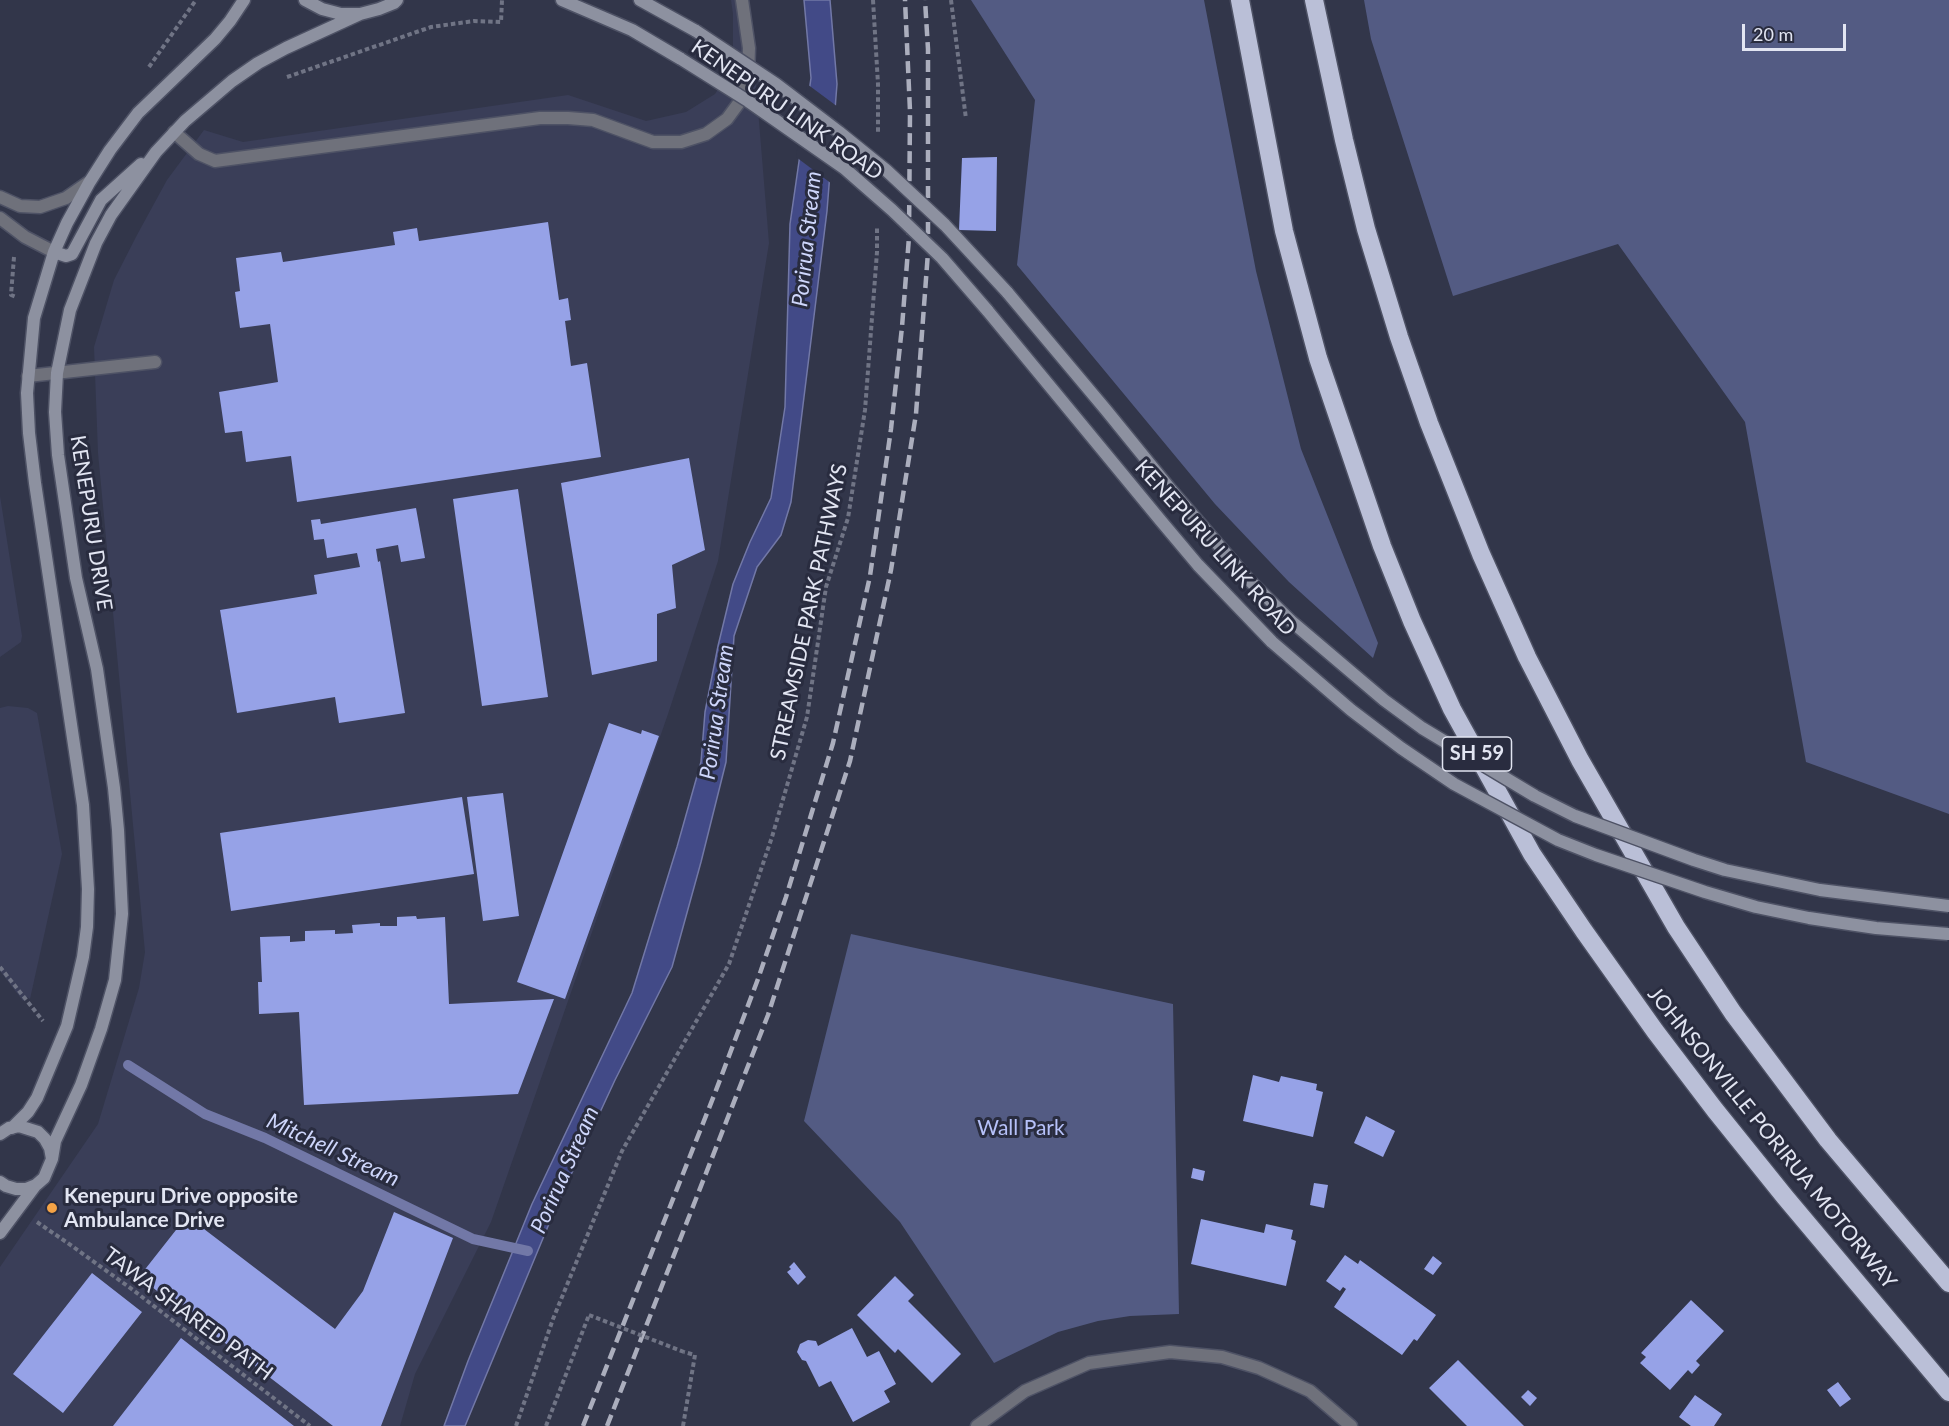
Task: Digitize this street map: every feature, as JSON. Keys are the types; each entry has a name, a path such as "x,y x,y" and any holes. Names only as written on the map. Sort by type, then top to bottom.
{"highway":[{"name":"JOHNSONVILLE PORIRUA MOTORWAY","path":"1240,0 1284,231 1318,358 1382,546 1412,621 1452,709 1532,854 1654,1031 1785,1197 1949,1392"},
{"name":"JOHNSONVILLE PORIRUA MOTORWAY","path":"1314,0 1366,229 1399,338 1429,423 1481,554 1527,657 1580,760 1676,927 1733,1012 1828,1140 1949,1283"}],"main road":[{"path":"12,1128 28,1112 37,1098 67,1026 83,957 87,927 88,889 83,805 29,433 28,376 34,318 54,252 67,223 123,131 138,113 215,39 244,0"},
{"path":"305,0 322,9 341,14 360,14"},
{"path":"396,2 409,0"},
{"name":"KENEPURU LINK ROAD","path":"562,0 632,30 748,101 844,168 892,210 942,258 1198,565 1272,642 1351,710 1445,778 1558,840 1756,907 1876,928 1948,934"},
{"name":"KENEPURU LINK ROAD","path":"640,0 696,31 776,84 886,170 945,225 1007,292 1247,578 1291,621 1384,700 1422,728 1535,796 1575,816 1694,860 1725,870 1820,890 1949,906"},
{"name":"KENEPURU DRIVE","path":"0,1233 36,1185 44,1178 56,1141 81,1085 115,980 122,914 114,788 97,669 74,570 58,455 57,373 70,310 96,243 116,207 156,152 212,96 258,63 286,48 360,14 396,2"},
{"path":"54,252 66,256 72,254 101,200 156,152"},
{"path":"0,1134 19,1126 38,1132 50,1148 52,1159"},
{"path":"0,1182 16,1189 26,1189 36,1185"}],"street":[{"path":"174,132 199,154 215,161 540,118 593,120 653,142 681,142 706,134 727,119 741,100 748,76 749,48 742,0"},
{"path":"0,197 20,206 40,207 75,194 90,182"},
{"path":"0,218 25,237 54,252"},
{"path":"28,376 155,362"},
{"path":"977,1426 1025,1391 1089,1363 1170,1352 1222,1357 1259,1368 1310,1391 1351,1426"}],"path":[{"path":"280,81 306,69 431,27 464,22 501,22 502,0"},
{"path":"873,0 878,84 878,144"},
{"path":"951,0 966,119"},
{"name":"STREAMSIDE PARK PATHWAYS","path":"516,1426 553,1319 622,1151 729,964 772,837 807,717 826,587 848,518 865,410 877,228"},
{"path":"10,251 15,259 11,295 19,297"},
{"path":"0,967 44,1022 45,1030"},
{"name":"TAWA SHARED PATH","path":"17,1209 81,1252 310,1426"},
{"path":"546,1426 589,1315 695,1355 683,1426"}],"shaded area":[{"path":"731,0 749,0 769,243 718,561 668,714 491,1222 415,1374 400,1426 0,1426 0,1267 98,1124 139,988 145,952 98,453 94,347 114,280 137,235 167,180 204,130 243,142 568,95 646,121 686,112 715,94 733,66"},
{"path":"0,496 22,636 21,642 0,657"},
{"path":"8,706 28,708 37,713 62,854 30,999 27,997 23,1001 0,971 0,708"}],"green space":[{"path":"971,0 1204,0 1256,271 1301,449 1378,643 1373,658 1289,582 1215,504 1017,265 1035,100"},
{"path":"1364,0 1949,0 1949,814 1806,762 1745,422 1618,244 1453,296 1371,39"},
{"name":"Wall Park","path":"851,934 1173,1004 1179,1314 1130,1316 1098,1321 1058,1332 994,1363 900,1222 804,1121"}],"water":[{"name":"Porirua Stream","path":"804,0 830,0 837,84 827,211 791,502 781,535 757,567 734,636 726,762 701,862 672,967 615,1080 556,1207 465,1426 444,1426 532,1204 632,993 701,762 705,712 733,584 771,498 785,407 790,224 811,78"}],"pier":[{"path":"807,84 838,107 832,184 796,157"}],"building":[{"path":"997,157 996,231 959,230 962,158"},
{"path":"548,222 559,300 568,298 571,320 565,321 571,366 587,363 601,457 297,502 291,456 246,462 242,431 225,433 219,392 278,382 270,324 240,328 235,292 240,291 236,258 281,252 283,262 395,245 393,232 417,228 419,241"},
{"path":"689,458 705,550 672,565 676,608 657,614 657,661 592,675 561,483"},
{"path":"518,489 548,697 482,706 453,499"},
{"path":"416,508 425,558 401,562 398,545 376,549 378,562 380,561 405,713 339,723 335,697 237,713 220,610 317,594 314,575 360,567 357,553 327,558 324,539 314,540 311,520 320,519 321,524"},
{"path":"609,723 641,734 642,730 659,736 565,999 517,982"},
{"path":"503,793 519,916 483,921 467,797"},
{"path":"462,797 474,874 231,911 220,833"},
{"path":"416,916 417,919 445,917 449,1004 554,999 518,1094 304,1105 299,1012 259,1014 258,982 262,982 260,937 290,936 290,942 305,941 305,931 335,930 335,934 353,933 352,925 380,923 380,926 397,926 397,917"},
{"path":"1253,1075 1279,1082 1281,1076 1317,1084 1316,1090 1323,1092 1313,1137 1243,1121"},
{"path":"1366,1116 1395,1131 1383,1157 1354,1143"},
{"path":"1193,1168 1205,1171 1203,1181 1191,1178"},
{"path":"1314,1183 1328,1185 1324,1208 1310,1205"},
{"path":"394,1212 453,1238 381,1426 333,1426 139,1277 187,1216 335,1329 363,1291"},
{"path":"1201,1219 1264,1233 1266,1224 1293,1230 1291,1239 1296,1241 1286,1286 1191,1264"},
{"path":"1345,1255 1358,1264 1360,1260 1436,1315 1417,1341 1414,1339 1402,1355 1334,1307 1346,1289 1343,1287 1340,1291 1326,1281"},
{"path":"1433,1256 1442,1263 1433,1275 1424,1269"},
{"path":"794,1262 806,1277 798,1285 787,1272"},
{"path":"92,1273 142,1312 63,1413 13,1374"},
{"path":"895,1276 914,1295 908,1301 961,1354 932,1383 898,1349 895,1353 857,1315"},
{"path":"1691,1300 1724,1331 1696,1361 1700,1365 1692,1374 1688,1370 1670,1390 1640,1363 1646,1357 1641,1353"},
{"path":"852,1328 867,1357 879,1351 896,1384 884,1391 890,1402 853,1422 831,1381 819,1387 806,1361 802,1360 797,1352 800,1344 808,1340 816,1341 818,1346"},
{"path":"181,1338 294,1426 113,1426"},
{"path":"1458,1360 1524,1426 1467,1426 1429,1388"},
{"path":"1838,1382 1851,1399 1840,1407 1827,1390"},
{"path":"1528,1390 1537,1398 1530,1406 1521,1397"},
{"path":"1695,1395 1722,1414 1714,1426 1691,1426 1679,1417"}],"waterway":[{"name":"Mitchell Stream","path":"128,1065 205,1114 265,1138 473,1239 528,1251"}],"railway":[{"path":"583,1426 758,979 786,897 833,743 870,576 891,429 902,327 909,237 910,111 905,0"},
{"path":"607,1426 768,1015 850,761 891,570 916,414 928,252 928,49 925,0"}],"place":[{"name":"Kenepuru Drive opposite Ambulance Drive","path":"52,1208"}]}
